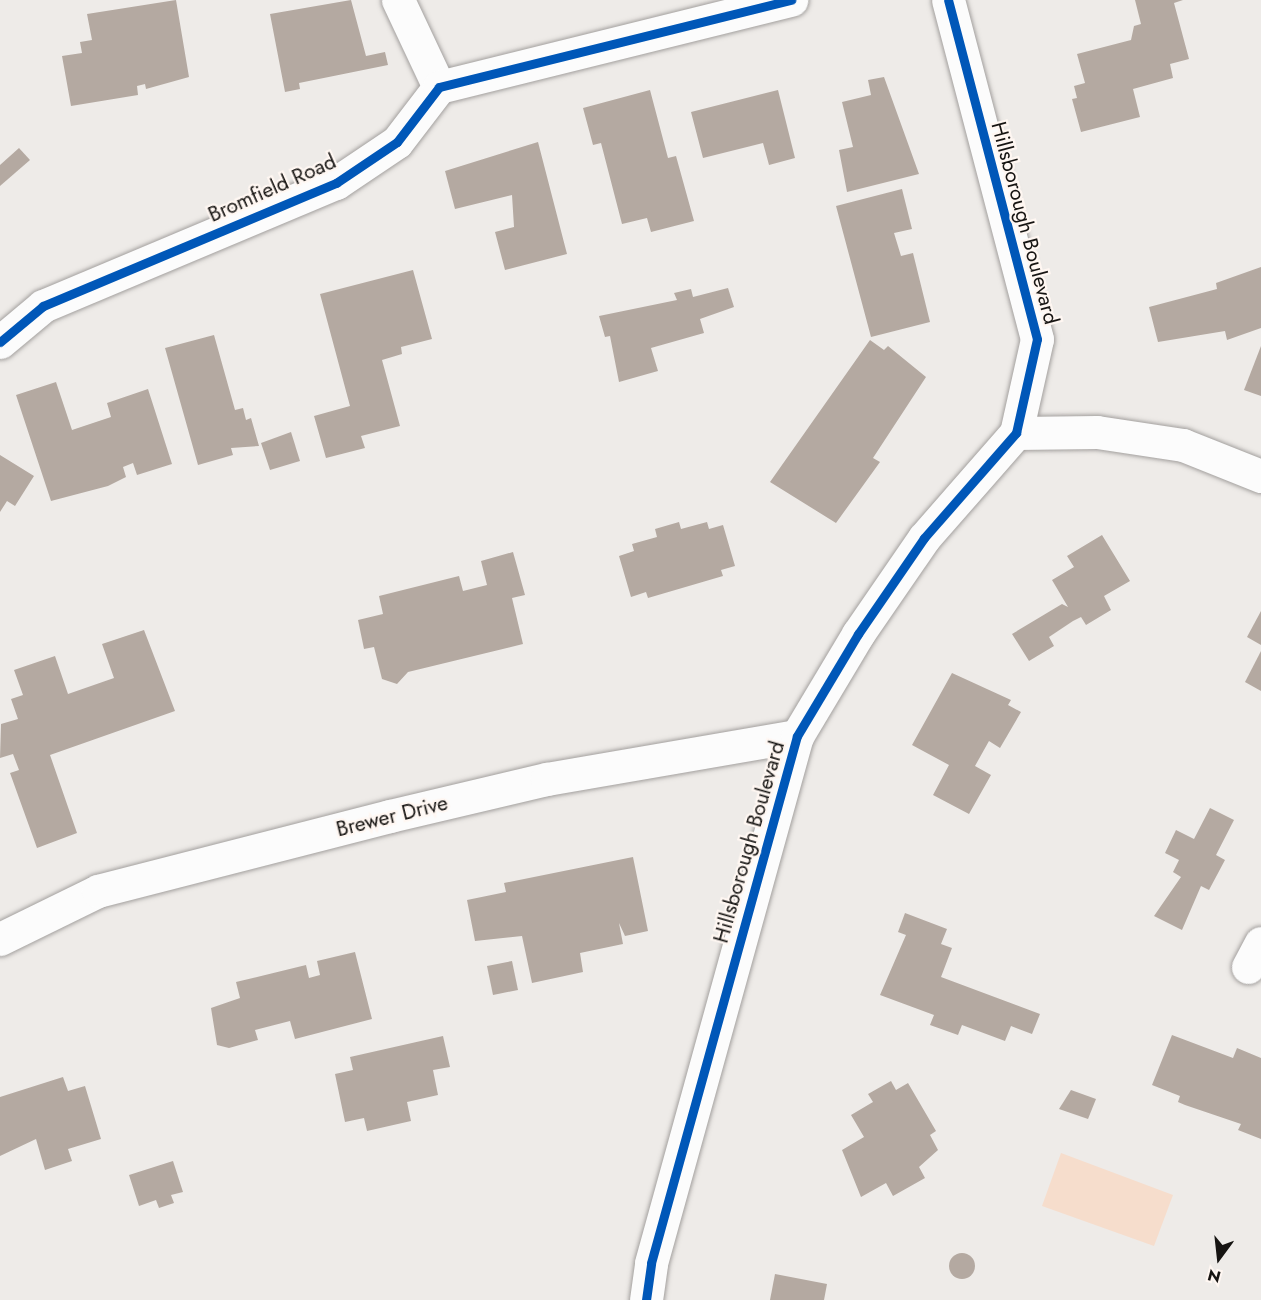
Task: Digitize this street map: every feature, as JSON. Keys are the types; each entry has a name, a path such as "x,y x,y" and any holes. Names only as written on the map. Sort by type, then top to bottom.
{"street":[{"path":"398,0 439,87 791,0"},
{"name":"Hillsborough Boulevard","path":"646,1300 651,1263 797,736 858,634 924,538 1016,433 1036,339 948,0"},
{"name":"Bromfield Road","path":"0,342 43,306 336,183 397,142 439,87"},
{"path":"1016,433 1097,432 1183,445 1261,476"},
{"name":"Brewer Drive","path":"0,939 98,891 379,819 548,778 797,736"}],"shaded area":[{"path":"1061,1153 1173,1195 1154,1246 1042,1206"}],"building":[{"path":"176,0 189,77 146,89 145,84 137,86 138,95 71,106 62,56 82,53 80,42 92,40 87,14"},
{"path":"351,0 366,56 385,52 388,65 299,83 300,89 285,92 270,14"},
{"path":"1135,0 1183,0 1174,3 1189,59 1170,64 1173,78 1133,89 1140,117 1081,132 1072,99 1077,98 1074,86 1085,83 1077,54 1131,40 1134,26 1141,24"},
{"path":"884,77 919,174 847,192 839,150 853,147 842,102 871,95 868,80"},
{"path":"650,90 668,158 676,156 694,221 651,232 647,218 622,224 601,143 593,145 583,108"},
{"path":"778,90 795,158 769,165 763,143 703,158 691,112"},
{"path":"538,142 567,254 505,270 495,232 514,227 512,195 455,209 445,171"},
{"path":"19,148 30,160 0,186 0,165"},
{"path":"902,189 912,229 894,233 901,256 913,253 930,322 871,337 836,206"},
{"path":"1261,267 1261,328 1227,340 1225,331 1158,342 1149,307 1217,289 1216,283"},
{"path":"413,270 432,339 401,347 402,354 382,360 400,426 361,436 365,448 326,458 314,416 350,406 320,294"},
{"path":"728,288 734,307 700,319 704,333 651,348 658,371 619,382 610,336 605,337 599,316 677,300 674,293 691,289 693,297"},
{"path":"214,335 235,410 243,408 246,420 251,418 259,446 231,448 233,455 198,465 165,348"},
{"path":"870,340 884,350 888,346 926,377 873,458 880,462 836,523 770,482"},
{"path":"1261,346 1261,396 1244,390"},
{"path":"56,382 72,430 111,417 107,403 148,389 172,464 137,475 133,463 123,467 126,477 108,486 51,501 16,395"},
{"path":"291,432 300,461 270,470 261,443"},
{"path":"0,455 34,476 15,506 7,501 0,512"},
{"path":"679,522 681,529 707,522 709,529 723,525 735,566 721,570 723,576 648,598 646,592 631,597 619,556 634,551 632,544 657,537 655,529"},
{"path":"1102,535 1130,581 1104,596 1111,610 1086,625 1081,617 1073,621 1049,637 1054,646 1029,661 1012,634 1062,604 1068,607 1052,580 1074,567 1067,556"},
{"path":"513,552 525,595 512,598 523,644 408,672 397,684 382,679 374,647 364,649 358,620 383,614 379,596 459,576 463,591 487,585 481,561"},
{"path":"1261,611 1261,645 1247,637"},
{"path":"144,630 175,711 50,755 77,833 37,848 10,773 19,770 13,754 0,758 1,724 18,719 11,699 23,695 14,670 55,656 68,694 114,678 102,644"},
{"path":"1261,651 1261,691 1245,682"},
{"path":"952,673 1011,700 1008,705 1021,712 1000,748 989,741 975,766 991,775 969,814 933,795 949,765 912,745"},
{"path":"1210,808 1234,820 1216,855 1225,860 1209,890 1201,886 1182,930 1154,916 1181,877 1173,872 1179,860 1165,853 1176,830 1194,839"},
{"path":"633,857 648,931 625,936 619,923 623,944 580,953 583,972 532,983 522,936 475,941 467,900 506,892 504,883"},
{"path":"905,913 947,929 941,944 952,948 941,977 1040,1014 1032,1034 1011,1026 1005,1041 962,1025 958,1035 930,1025 934,1015 880,995 906,935 898,932"},
{"path":"355,952 372,1019 295,1039 290,1021 255,1030 258,1040 229,1048 217,1045 211,1008 240,998 236,982 306,965 309,978 320,975 317,961"},
{"path":"512,961 518,990 493,995 487,966"},
{"path":"1172,1035 1233,1058 1237,1048 1261,1058 1261,1139 1238,1130 1241,1124 1178,1102 1180,1096 1152,1085"},
{"path":"443,1036 450,1067 433,1070 438,1095 407,1102 411,1121 367,1131 364,1118 345,1122 335,1074 353,1070 350,1057"},
{"path":"63,1077 68,1091 85,1086 101,1139 68,1149 72,1161 45,1170 36,1139 0,1156 0,1097"},
{"path":"891,1081 896,1090 908,1083 936,1131 930,1135 938,1150 919,1167 925,1178 893,1196 886,1183 861,1197 842,1150 864,1137 851,1115 873,1102 868,1094"},
{"path":"1071,1090 1096,1099 1088,1119 1059,1109"},
{"path":"173,1161 183,1192 171,1195 174,1203 159,1208 156,1200 139,1206 129,1175"},
{"path":"962,1253 971,1257 975,1266 971,1275 962,1279 953,1275 949,1266 953,1257"},
{"path":"775,1274 827,1284 824,1300 770,1300"}],"cycle path":[{"path":"0,342 43,306 336,183 397,142 439,87 791,0"},
{"path":"646,1300 651,1263 797,736 858,634 924,538 1016,433 1037,339 948,0"}]}
